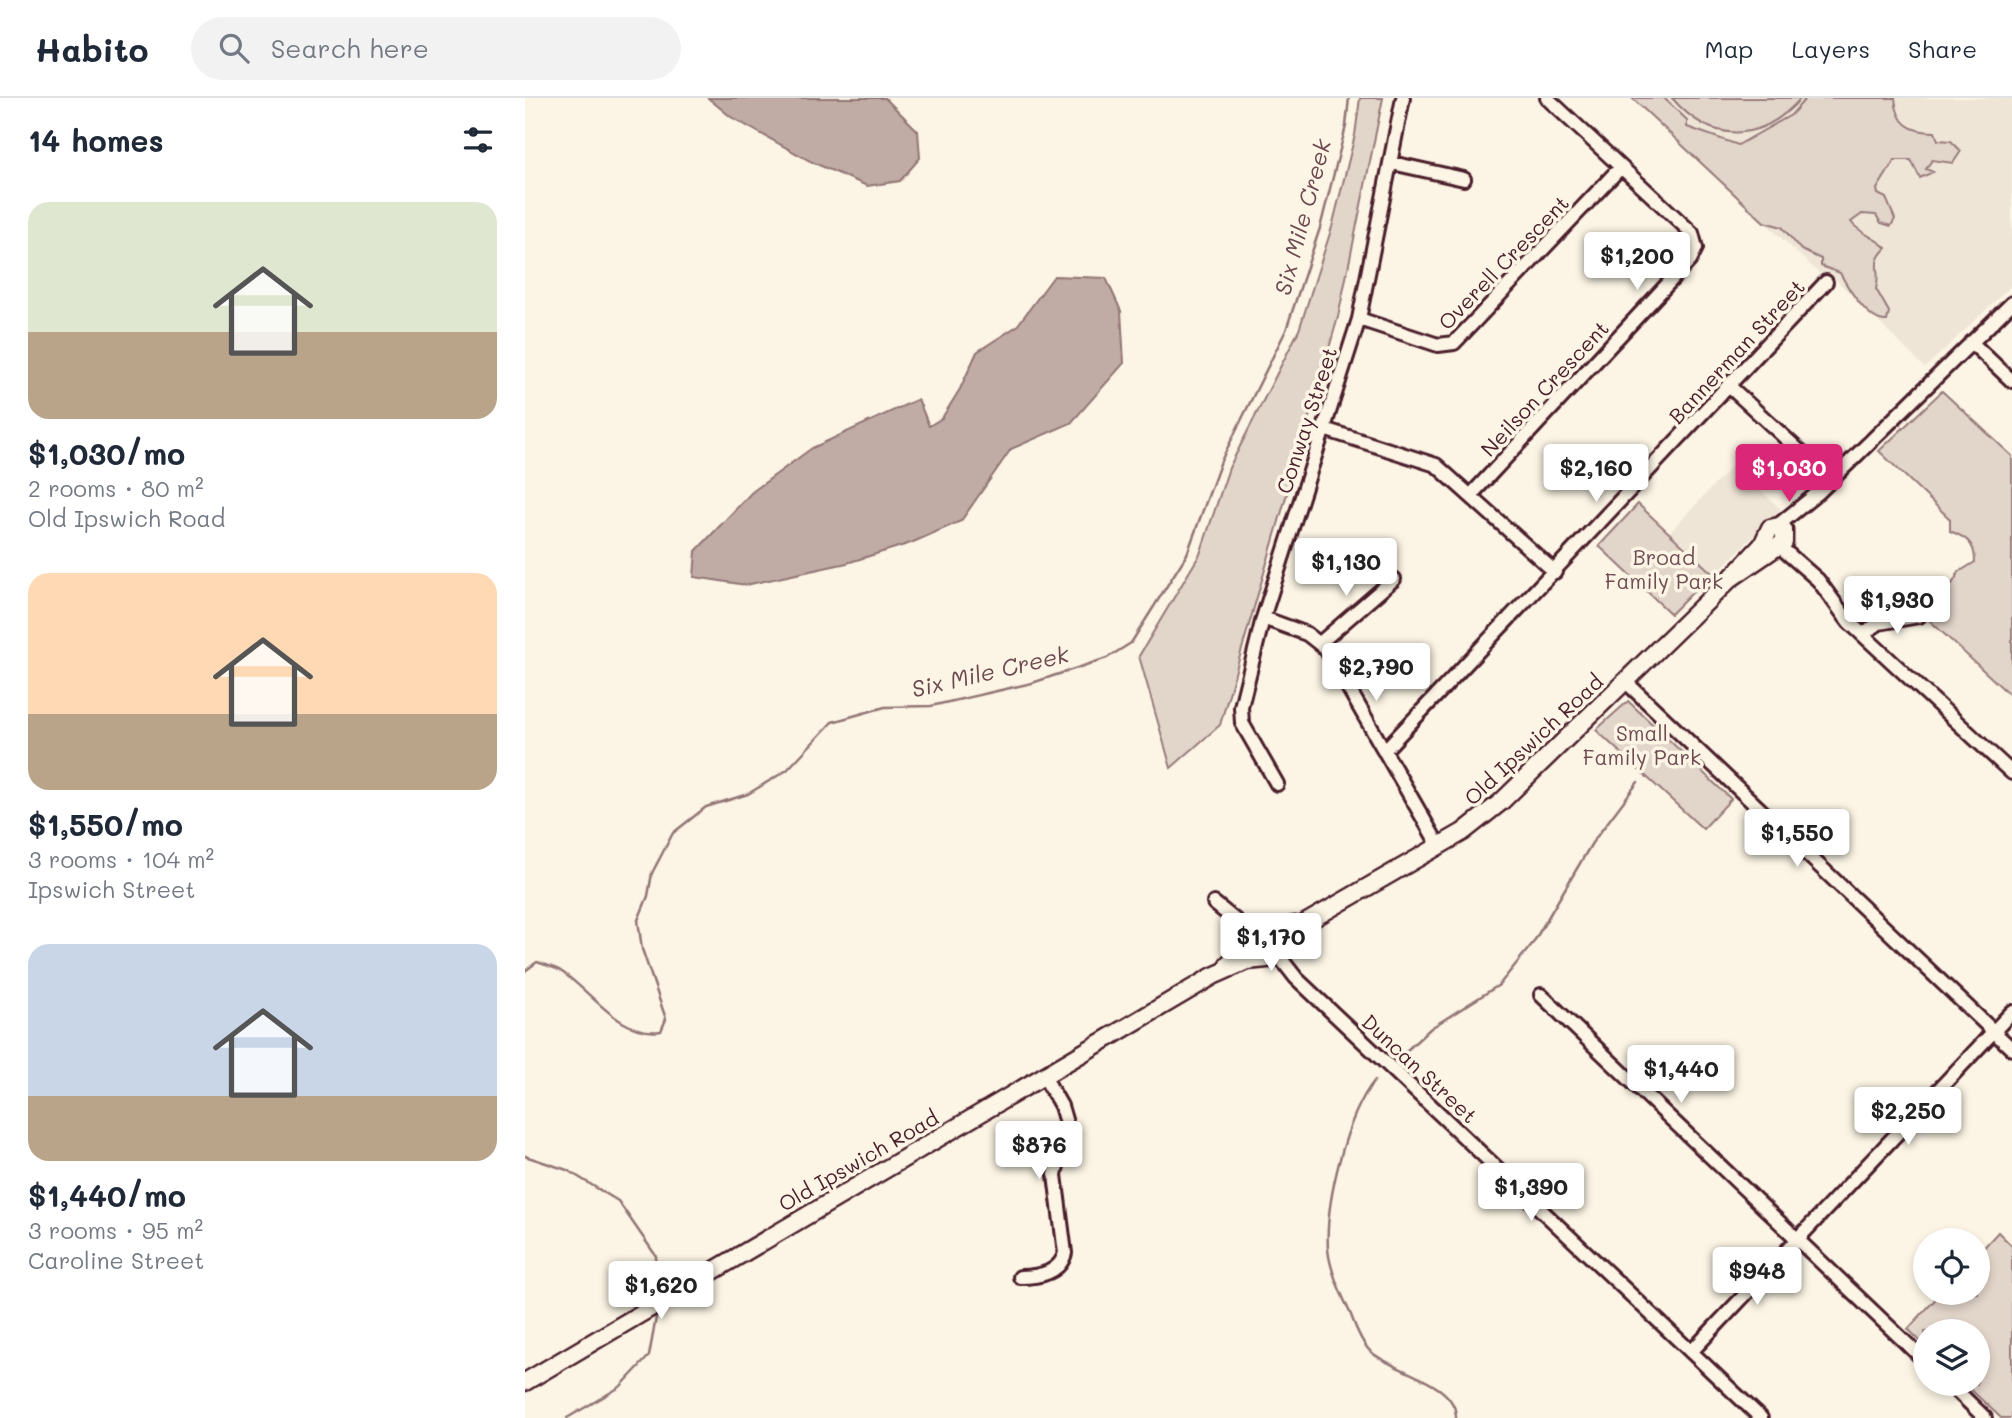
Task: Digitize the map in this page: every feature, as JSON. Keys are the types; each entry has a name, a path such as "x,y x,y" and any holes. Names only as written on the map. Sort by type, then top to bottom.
{"main road":[{"name":"Old Ipswich Road","path":"525,1382 627,1319 1213,976 1268,954 1307,922 1439,846 1501,802 1730,579 1778,537"},
{"name":"Old Ipswich Road","path":"1213,976 1256,937 1307,922"},
{"path":"1256,937 1273,938 1268,954 1250,954 1256,937"}],"street":[{"name":"Conway Street","path":"1277,784 1240,716 1263,618 1359,319 1403,98"},
{"name":"Neilson Crescent","path":"1471,495 1693,254 1696,242 1692,233 1547,98"},
{"path":"1391,163 1464,178"},
{"name":"Overell Crescent","path":"1359,319 1438,345 1454,343 1621,167"},
{"name":"Bannerman Street","path":"1384,751 1826,282"},
{"name":"Old Ipswich Road","path":"1778,537 1831,480 2012,303"},
{"path":"1971,342 2012,381"},
{"path":"1729,386 1831,480"},
{"path":"1324,429 1428,462 1449,474 1555,572"},
{"path":"1778,537 1827,582 1864,633 2012,773"},
{"path":"1321,643 1394,579"},
{"path":"1864,633 1879,623 1919,616"},
{"path":"1263,618 1307,634 1321,643 1439,846"},
{"path":"1625,681 2012,1049"},
{"path":"1214,903 1256,937"},
{"name":"Duncan Street","path":"1268,954 1395,1070 1761,1418"},
{"path":"1541,995 1913,1350"},
{"path":"1691,1352 2012,1012"},
{"path":"1020,1277 1033,1277 1054,1270 1063,1262 1066,1253 1055,1175 1066,1123 1061,1106 1044,1076"},
{"path":"1962,1396 1985,1418"}],"shaded area":[{"path":"708,98 885,98 918,131 920,158 900,181 867,186 812,162 731,117"},
{"path":"1632,98 2012,98 2012,285 1925,368 1829,273 1824,278"},
{"path":"1054,276 1106,278 1121,311 1124,363 1071,423 1011,449 961,521 911,543 847,563 746,585 694,577 696,551 752,492 812,448 918,399 929,426 942,418 960,389 977,352 1017,326"},
{"path":"1733,465 1781,509 1714,575 1669,533"}],"green space":[{"path":"1360,98 1383,98 1338,317 1220,725 1171,768 1139,656 1200,554 1229,468 1299,330 1332,227 1355,135"},
{"path":"1632,98 1664,98 1687,120 1687,127 1738,145 1791,115 1806,98 1895,98 1896,107 1906,125 1935,132 1938,140 1951,141 1961,151 1953,163 1932,160 1926,169 1933,172 1920,178 1911,160 1895,160 1877,189 1878,194 1886,198 1895,219 1891,226 1881,223 1876,215 1862,214 1851,222 1886,248 1877,263 1876,289 1889,312 1887,321 1880,320 1866,311 1840,273 1821,266 1821,259 1801,250 1782,227 1764,222"},
{"path":"1672,98 1801,98 1770,124 1737,132 1720,131 1703,124"},
{"path":"1942,391 2012,456 2012,697 1927,616 1926,605 1932,591 1948,591 1959,572 1975,562 1972,546 1950,531 1950,519 1879,451"},
{"name":"Broad Family Park","path":"1638,504 1712,573 1671,614 1599,546"},
{"name":"Small Family Park","path":"1628,701 1731,799 1703,829 1596,730"},
{"path":"1998,1232 2012,1246 2012,1418 2001,1418 1978,1396 1990,1396 1990,1319 1917,1319 1930,1305 1990,1305 1990,1241"}],"waterway":[{"name":"Six Mile Creek","path":"525,971 537,962 556,969 620,1021 646,1031 661,1031 666,1019 642,949 638,920 648,896 652,873 673,833 706,807 748,794 787,770 832,722 885,707 931,706 1032,683 1107,658 1131,643 1187,554 1221,461 1286,330 1320,228 1346,126 1349,98"},
{"path":"1404,1053 1431,1028 1499,985 1533,943 1592,843 1638,782"},
{"path":"1375,1080 1355,1115 1339,1161 1328,1230 1331,1266 1368,1349 1381,1359 1436,1387 1454,1406 1456,1418"},
{"name":"Six Mile Creek","path":"525,1156 567,1170 618,1201 656,1256 657,1295"},
{"name":"Six Mile Creek","path":"567,1418 620,1387 649,1356 657,1312"}]}
